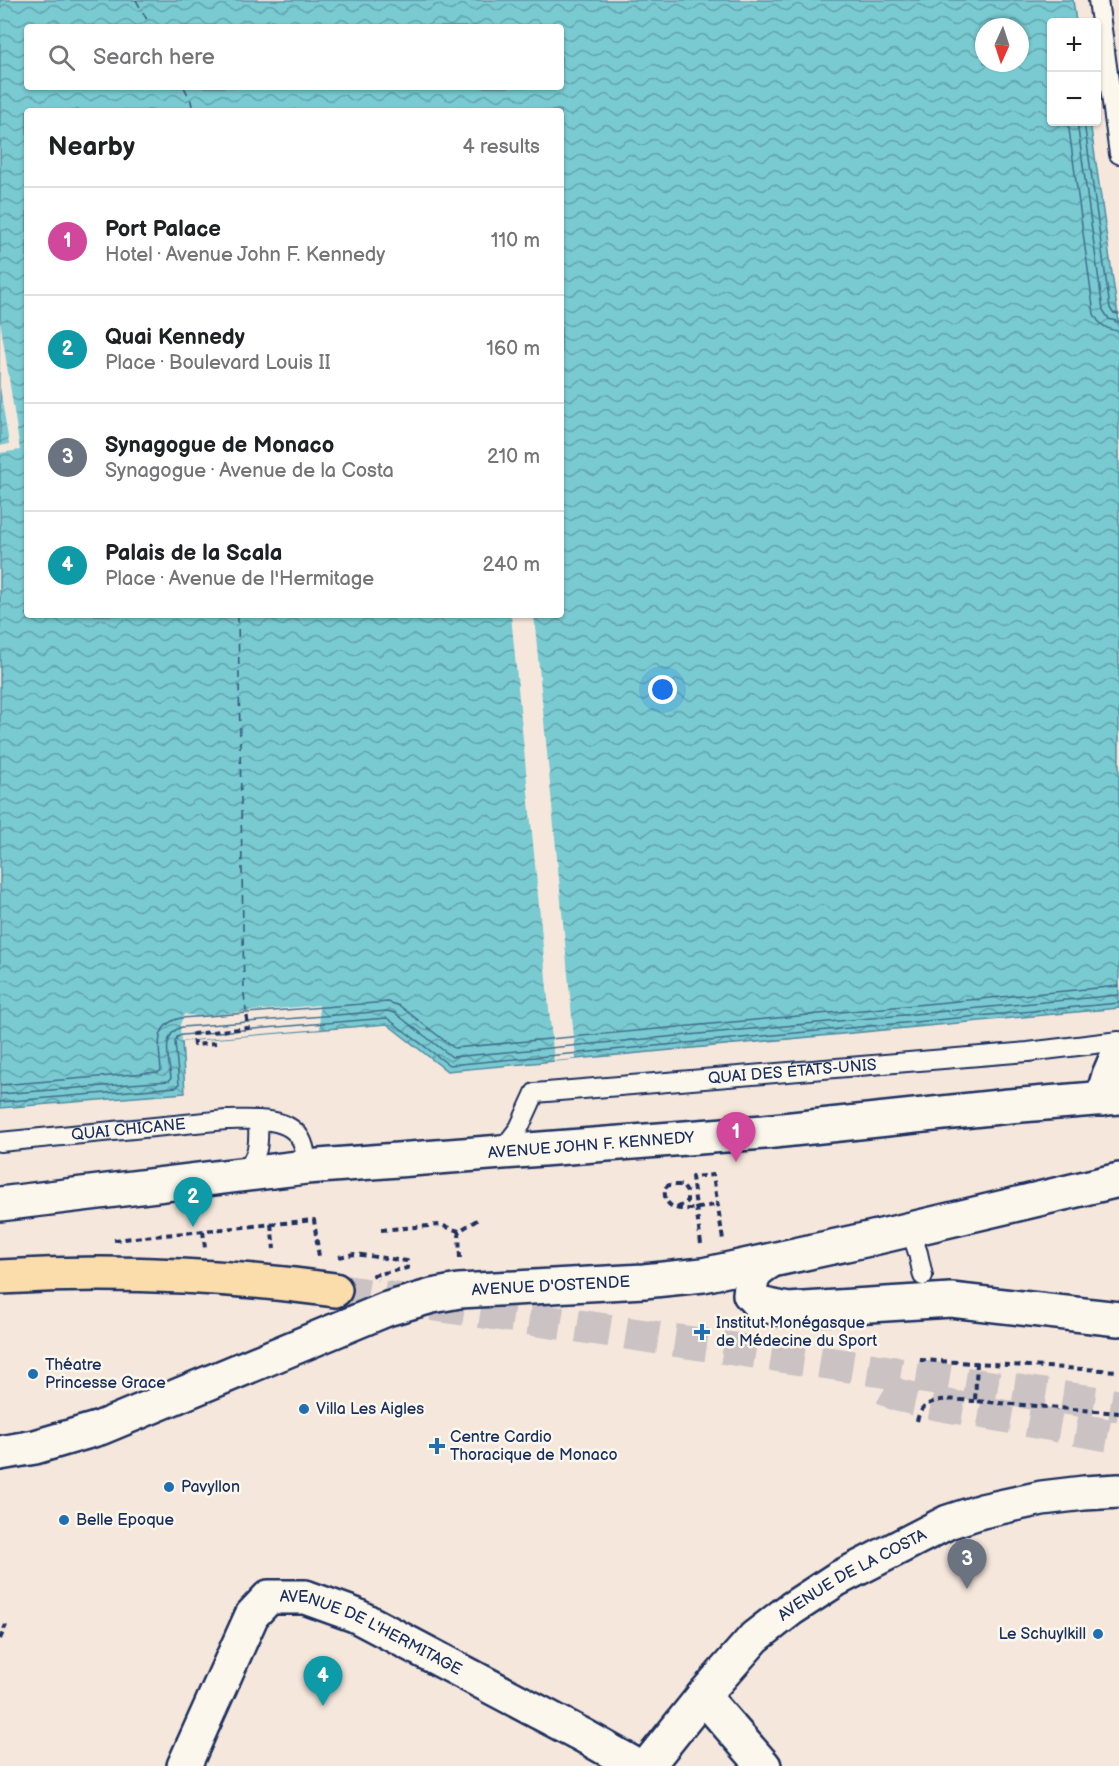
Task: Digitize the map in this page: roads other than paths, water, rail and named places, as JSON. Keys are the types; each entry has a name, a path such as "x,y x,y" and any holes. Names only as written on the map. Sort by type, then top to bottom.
{"main road":[{"path":"1111,1098 1109,1075 1119,1052"},
{"name":"AVENUE JOHN F. KENNEDY","path":"0,1204 306,1167 775,1131 1009,1106 1111,1098"},
{"name":"AVENUE D'OSTENDE","path":"0,1453 100,1428 387,1309 432,1296 459,1291 644,1281 703,1275 769,1262 1119,1180"},
{"path":"769,1262 756,1270 750,1294 759,1304 788,1310 951,1299 1119,1319"},
{"path":"0,1277 95,1274 188,1275 268,1281 335,1290"},
{"name":"AVENUE DE LA COSTA","path":"647,1766 703,1696 755,1637 791,1609 837,1579 948,1522 982,1511 1042,1498 1119,1491"},
{"name":"AVENUE DE L'HERMITAGE","path":"184,1766 252,1615 268,1597 305,1597 355,1615 574,1730 637,1766"},
{"path":"703,1696 764,1766"}],"lane":[{"path":"1098,0 1119,153"},
{"name":"QUAI DES ÉTATS-UNIS","path":"500,1153 519,1128 535,1093 1028,1052 1119,1041"},
{"name":"QUAI CHICANE","path":"0,1142 226,1120 258,1120 280,1122 294,1131 304,1147 306,1167"},
{"path":"243,1175 253,1163 259,1144 258,1120"},
{"path":"910,1229 923,1276"}],"water":[{"path":"0,0 1073,0 1075,18 1047,18 1047,126 1091,126 1119,322 1119,1008 447,1071 387,1024 182,1041 185,1093 0,1108"}],"tunnel":[{"path":"335,1290 1119,1406"},
{"path":"885,1388 897,1395 937,1404 1119,1437"}],"place":[{"name":"Port Palace","path":"736,1162"},
{"name":"Quai Kennedy","path":"193,1227"},
{"name":"Institut Monégasque de Médecine du Sport","path":"702,1332"},
{"name":"Théatre Princesse Grace","path":"33,1374"},
{"name":"Villa Les Aigles","path":"304,1409"},
{"name":"Centre Cardio Thoracique de Monaco","path":"437,1446"},
{"name":"Pavyllon","path":"169,1487"},
{"name":"Belle Epoque","path":"64,1520"},
{"name":"Synagogue de Monaco","path":"967,1589"},
{"name":"Le Schuylkill","path":"1098,1634"},
{"name":"Palais de la Scala","path":"323,1706"}]}
